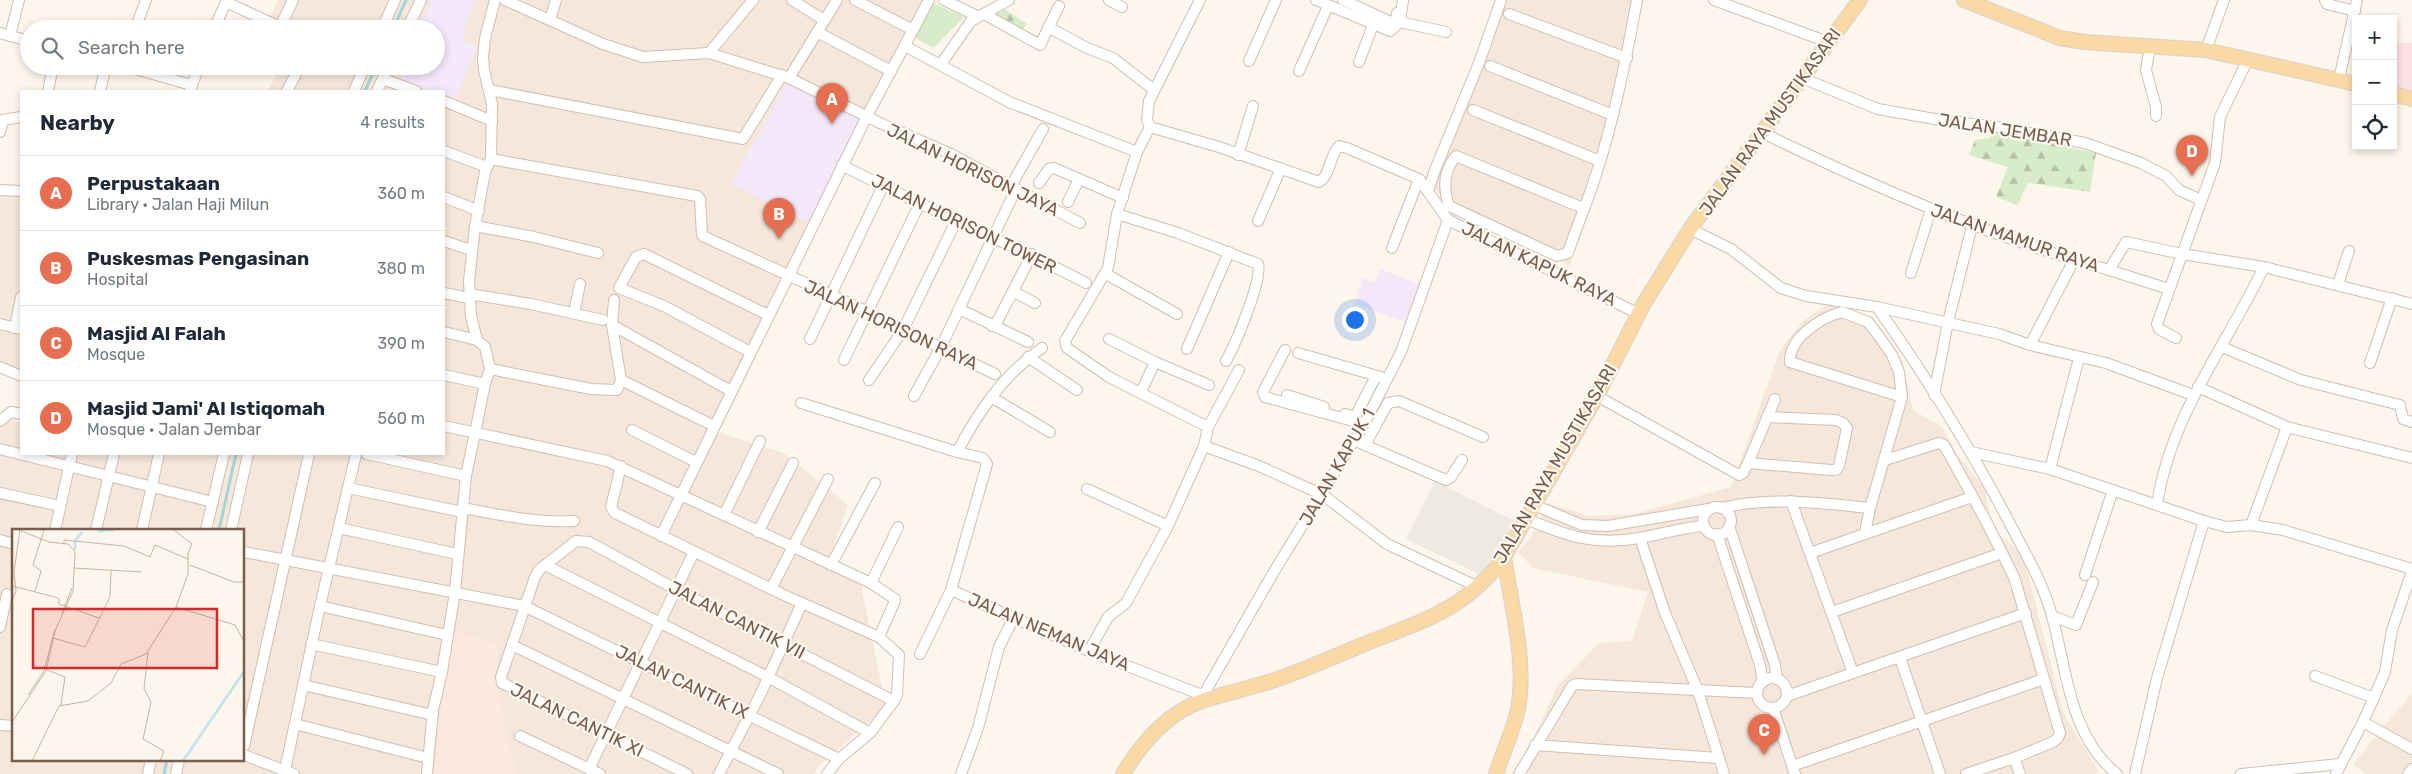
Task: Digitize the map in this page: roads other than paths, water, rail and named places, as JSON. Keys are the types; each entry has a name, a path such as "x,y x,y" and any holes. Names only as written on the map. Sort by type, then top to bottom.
{"main road":[{"name":"JALAN RAYA MUSTIKASARI","path":"1123,774 1143,745 1161,726 1201,698 1275,680 1420,623 1462,601 1478,587 1504,557 1597,396 1639,314 1690,229 1860,0"},
{"path":"1964,0 2060,38 2084,42 2206,50 2352,83"},
{"path":"2397,95 2412,99"},
{"path":"1496,774 1512,732 1520,696 1520,662 1504,557"}],"street":[{"path":"19,0 5,35 20,39"},
{"path":"138,20 146,0"},
{"path":"285,20 293,0"},
{"path":"386,20 395,0"},
{"path":"411,20 421,0"},
{"path":"477,340 471,316 469,296 471,250 489,163 492,122 490,90 484,70 483,57 484,38 496,0"},
{"path":"505,0 612,47 643,56 709,53 753,0"},
{"path":"550,20 556,0"},
{"path":"792,0 824,20"},
{"path":"490,90 743,138 837,0"},
{"path":"855,0 913,30"},
{"path":"661,536 866,116 929,0"},
{"path":"944,0 981,15 1040,45 1059,6"},
{"path":"941,64 971,21 1009,0"},
{"path":"1109,0 1122,7"},
{"path":"1200,0 1149,101 1147,120 1150,127 1138,152 1117,214 1106,274 1065,341 1067,348 1109,377 1208,427"},
{"path":"1249,61 1276,0"},
{"path":"1316,0 1390,31 1400,22 1404,0"},
{"path":"1343,0 1373,15 1396,23 1398,0"},
{"path":"1428,191 1479,63 1501,0"},
{"path":"1582,208 1456,156 1444,179 1449,206 1557,256 1568,253 1582,208 1600,161 1613,115 1627,58 1637,0"},
{"path":"1714,0 1828,42"},
{"path":"2206,50 2224,0"},
{"path":"2325,0 2327,4 2354,11"},
{"path":"2339,79 2357,0"},
{"path":"218,20 227,1 266,20"},
{"path":"1299,71 1328,6"},
{"path":"1509,14 1627,58"},
{"path":"1400,22 1446,32"},
{"path":"1359,62 1373,25"},
{"path":"1048,27 1087,48 1113,58 1154,90"},
{"path":"817,32 891,71"},
{"path":"905,46 1009,102 1138,152"},
{"path":"2150,46 2146,70 2156,104 2156,116"},
{"name":"JALAN HORISON JAYA","path":"709,53 785,77 951,154 1080,223"},
{"path":"2176,338 2157,326 2215,163 2220,117 2248,59"},
{"path":"1490,66 1613,115"},
{"path":"48,90 51,75"},
{"path":"100,90 104,75"},
{"path":"152,75 191,88 196,75"},
{"path":"288,90 295,75"},
{"path":"354,90 361,75"},
{"path":"378,90 385,75"},
{"name":"JALAN JEMBAR","path":"1802,78 1878,109 1928,118 1999,127 2085,143 2141,163 2166,176 2179,190 2201,200"},
{"path":"383,79 413,90"},
{"path":"445,102 492,122"},
{"path":"1238,155 1253,106"},
{"path":"1473,110 1600,161"},
{"path":"0,132 3,120 20,118"},
{"path":"1150,127 1219,147 1320,182 1325,178 1334,151 1339,146 1419,179 1392,248"},
{"path":"914,396 941,347 994,237 1014,187 1043,129"},
{"name":"JALAN MAMUR RAYA","path":"1761,132 1844,173 1972,226 2109,270 2126,242 2182,254 2264,267 2412,304"},
{"path":"445,151 489,163"},
{"name":"JALAN HORISON RAYA","path":"489,163 697,196 700,199 701,205 702,235 830,294 994,374"},
{"name":"JALAN HORISON TOWER","path":"842,165 883,186 1032,254 1086,283"},
{"path":"1039,183 1051,168 1123,198"},
{"path":"1258,221 1281,168"},
{"path":"1068,202 1079,179"},
{"name":"JALAN KAPUK RAYA","path":"1419,179 1448,220 1639,314"},
{"path":"810,338 883,186"},
{"path":"0,192 20,191"},
{"path":"445,197 479,211"},
{"path":"844,360 920,203"},
{"path":"1911,273 1931,209"},
{"path":"1117,214 1178,232 1258,264 1260,270 1257,283 1234,345 1226,361"},
{"path":"869,380 903,330 957,219"},
{"name":"JALAN KAPUK 1","path":"1201,698 1364,424 1381,378 1401,352 1448,220"},
{"path":"475,226 598,253"},
{"path":"1934,395 1948,322 1972,226"},
{"path":"1690,229 1731,249 1781,288 1806,296 1877,307 1948,322 2079,358 2106,363 2195,391 2287,427 2412,458"},
{"path":"445,241 471,250"},
{"path":"2338,284 2349,251"},
{"path":"1187,349 1229,252"},
{"path":"750,352 664,306 619,288 636,257 640,254 652,258 768,315"},
{"path":"992,326 997,322 1014,292 1032,254"},
{"path":"2030,345 2074,260"},
{"path":"2157,505 2171,447 2195,391 2244,308 2264,267"},
{"path":"2109,270 2169,289"},
{"path":"1106,274 1177,314"},
{"path":"574,314 580,284"},
{"path":"1014,292 1035,303"},
{"path":"445,293 574,314 607,323 731,391"},
{"path":"2370,363 2392,298"},
{"path":"490,369 592,389 617,390 621,380 607,323 614,300"},
{"path":"0,324 18,328 20,307"},
{"path":"1877,307 1971,452 2027,555 2041,583 2052,616 2067,685 2077,716 2103,761 2117,774"},
{"path":"959,309 1028,342"},
{"path":"1865,533 1870,508 1886,460 1902,397 1898,372 1892,355 1868,322 1842,312 1819,321 1792,348 1790,362 1902,397"},
{"path":"427,774 433,715 455,592 457,554 466,476 474,433 490,369 485,347 477,340 445,332"},
{"path":"1108,339 1209,385"},
{"path":"2222,347 2301,380 2400,405 2403,419 2412,422"},
{"path":"957,452 981,408 1004,379 1042,348"},
{"path":"1285,350 1263,392 1265,397 1364,424"},
{"path":"1287,395 1355,417 1381,378 1298,353"},
{"path":"1028,358 1077,390"},
{"path":"2050,469 2079,358"},
{"path":"1141,392 1155,362"},
{"path":"0,367 20,376"},
{"path":"1089,651 1108,617 1126,603 1168,526 1204,446 1208,427 1239,370"},
{"path":"445,375 485,384"},
{"path":"621,380 714,426"},
{"path":"1597,396 1739,475 1743,473 1748,463 1775,399"},
{"path":"991,397 1050,432"},
{"path":"1365,445 1388,403 1393,401 1399,401 1483,437"},
{"name":"JALAN NEMAN JAYA","path":"801,403 957,452 983,458 987,464 951,590 1013,619 1201,698"},
{"path":"0,421 11,412 20,414"},
{"path":"1748,463 1830,470 1836,470 1839,466 1847,428 1842,422 1836,420 1767,417"},
{"path":"445,426 595,458 621,466 758,532 794,546 871,583 895,599 879,636"},
{"path":"2252,525 2287,427"},
{"path":"632,430 696,462"},
{"path":"1354,440 1446,480 1451,477 1462,460"},
{"path":"724,515 760,441"},
{"path":"1886,460 1939,443 1944,445 2014,577 2060,733 2058,738 2014,758 1966,774"},
{"path":"1204,446 1259,466 1323,495 1387,544 1478,587"},
{"path":"0,449 20,454"},
{"path":"1971,452 2050,469 2204,521 2227,527 2252,525 2283,530 2412,570 2409,588 2392,630 2385,672 2363,722 2338,769 2241,774"},
{"path":"23,455 213,502"},
{"path":"55,529 72,455"},
{"path":"96,529 114,455"},
{"path":"142,529 159,455"},
{"path":"206,529 224,455"},
{"path":"231,529 248,455"},
{"path":"245,742 309,455"},
{"path":"245,755 290,772 295,724 311,644 356,455"},
{"path":"372,455 466,476"},
{"path":"758,532 793,463"},
{"path":"621,466 611,507 615,513 771,589 879,636 899,655 897,695 894,701 870,733 839,759 827,774"},
{"path":"771,589 828,479"},
{"path":"831,565 875,483"},
{"path":"348,488 515,518 556,522 574,521"},
{"path":"1087,489 1168,526"},
{"path":"2052,616 2076,625 2114,490"},
{"path":"0,492 60,506"},
{"path":"1810,553 1972,497"},
{"path":"1534,504 1555,515 1582,525 1608,526 1738,504 1791,501 1870,508"},
{"path":"1791,501 1853,673"},
{"path":"1721,508 1728,512 1730,518 1729,526 1775,665 1777,679"},
{"path":"1708,509 1703,518 1704,526 1709,533 1725,532 1729,526"},
{"path":"1549,528 1555,515"},
{"path":"1526,519 1578,538 1610,542 1704,526"},
{"path":"2135,774 2157,678 2204,521"},
{"path":"1608,526 1610,542"},
{"path":"871,583 898,527"},
{"path":"339,528 457,554"},
{"path":"1717,534 1763,682"},
{"path":"1640,538 1665,612 1698,691 1724,774"},
{"name":"JALAN CANTIK VII","path":"546,565 580,540 589,542 677,590 784,643 894,701"},
{"name":"JALAN CANTIK IX","path":"245,552 524,606 839,759"},
{"path":"589,769 643,663 694,552"},
{"path":"1832,612 2002,552"},
{"path":"778,774 732,750 512,645 535,576 546,565 768,677 870,733"},
{"path":"920,654 951,590"},
{"path":"0,627 7,594"},
{"path":"719,774 750,716 802,603"},
{"path":"320,606 447,634"},
{"path":"1786,696 2026,613"},
{"path":"962,774 978,728 999,647 1013,619"},
{"path":"311,644 442,672"},
{"name":"JALAN CANTIK XI","path":"512,645 502,677 502,683 687,774"},
{"path":"1900,658 1940,774"},
{"path":"2316,676 2374,698"},
{"path":"1772,678 1777,679 1786,687 1786,696 1783,703 1773,708 1762,704 1757,693 1763,682 1772,678"},
{"path":"1773,708 1793,770 1922,722 2044,680"},
{"path":"1519,774 1572,686 1576,684 1757,693"},
{"path":"303,685 433,715"},
{"path":"2363,722 2412,749"},
{"path":"295,724 428,758"},
{"path":"520,736 579,762 600,774"},
{"path":"1535,745 1718,758"},
{"path":"2014,758 2020,774"},
{"path":"2408,774 2412,769"}],"waterway":[{"path":"397,20 406,0"},
{"path":"365,90 372,75"},
{"path":"219,529 236,455"},
{"path":"164,774 167,762"}],"place":[{"name":"Perpustakaan","path":"832,124"},
{"name":"Masjid Jami' Al Istiqomah","path":"2192,176"},
{"name":"Puskesmas Pengasinan","path":"779,239"},
{"name":"Masjid Al Falah","path":"1764,755"}]}
